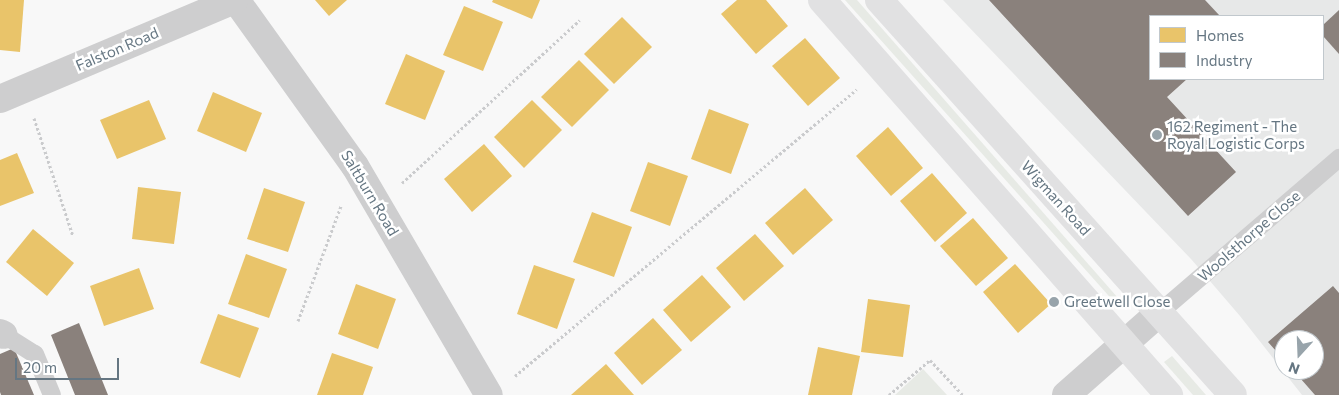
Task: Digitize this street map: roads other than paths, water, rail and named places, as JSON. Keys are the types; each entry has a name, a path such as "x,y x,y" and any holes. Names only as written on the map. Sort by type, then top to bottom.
{"street":[{"name":"Falston Road","path":"12,94 235,0"},
{"name":"Saltburn Road","path":"235,0 355,166 377,205 498,389"},
{"path":"822,0 1169,395"},
{"name":"Wigman Road","path":"879,0 1233,395"},
{"path":"1066,395 1122,343 1158,313"}],"lane":[{"name":"Woolsthorpe Close","path":"1158,313 1339,158"},
{"path":"2,334 35,354 52,395"}],"place":[{"name":"162 Regiment - The Royal Logistic Corps","path":"1157,135"},
{"name":"Greetwell Close","path":"1054,302"}]}
